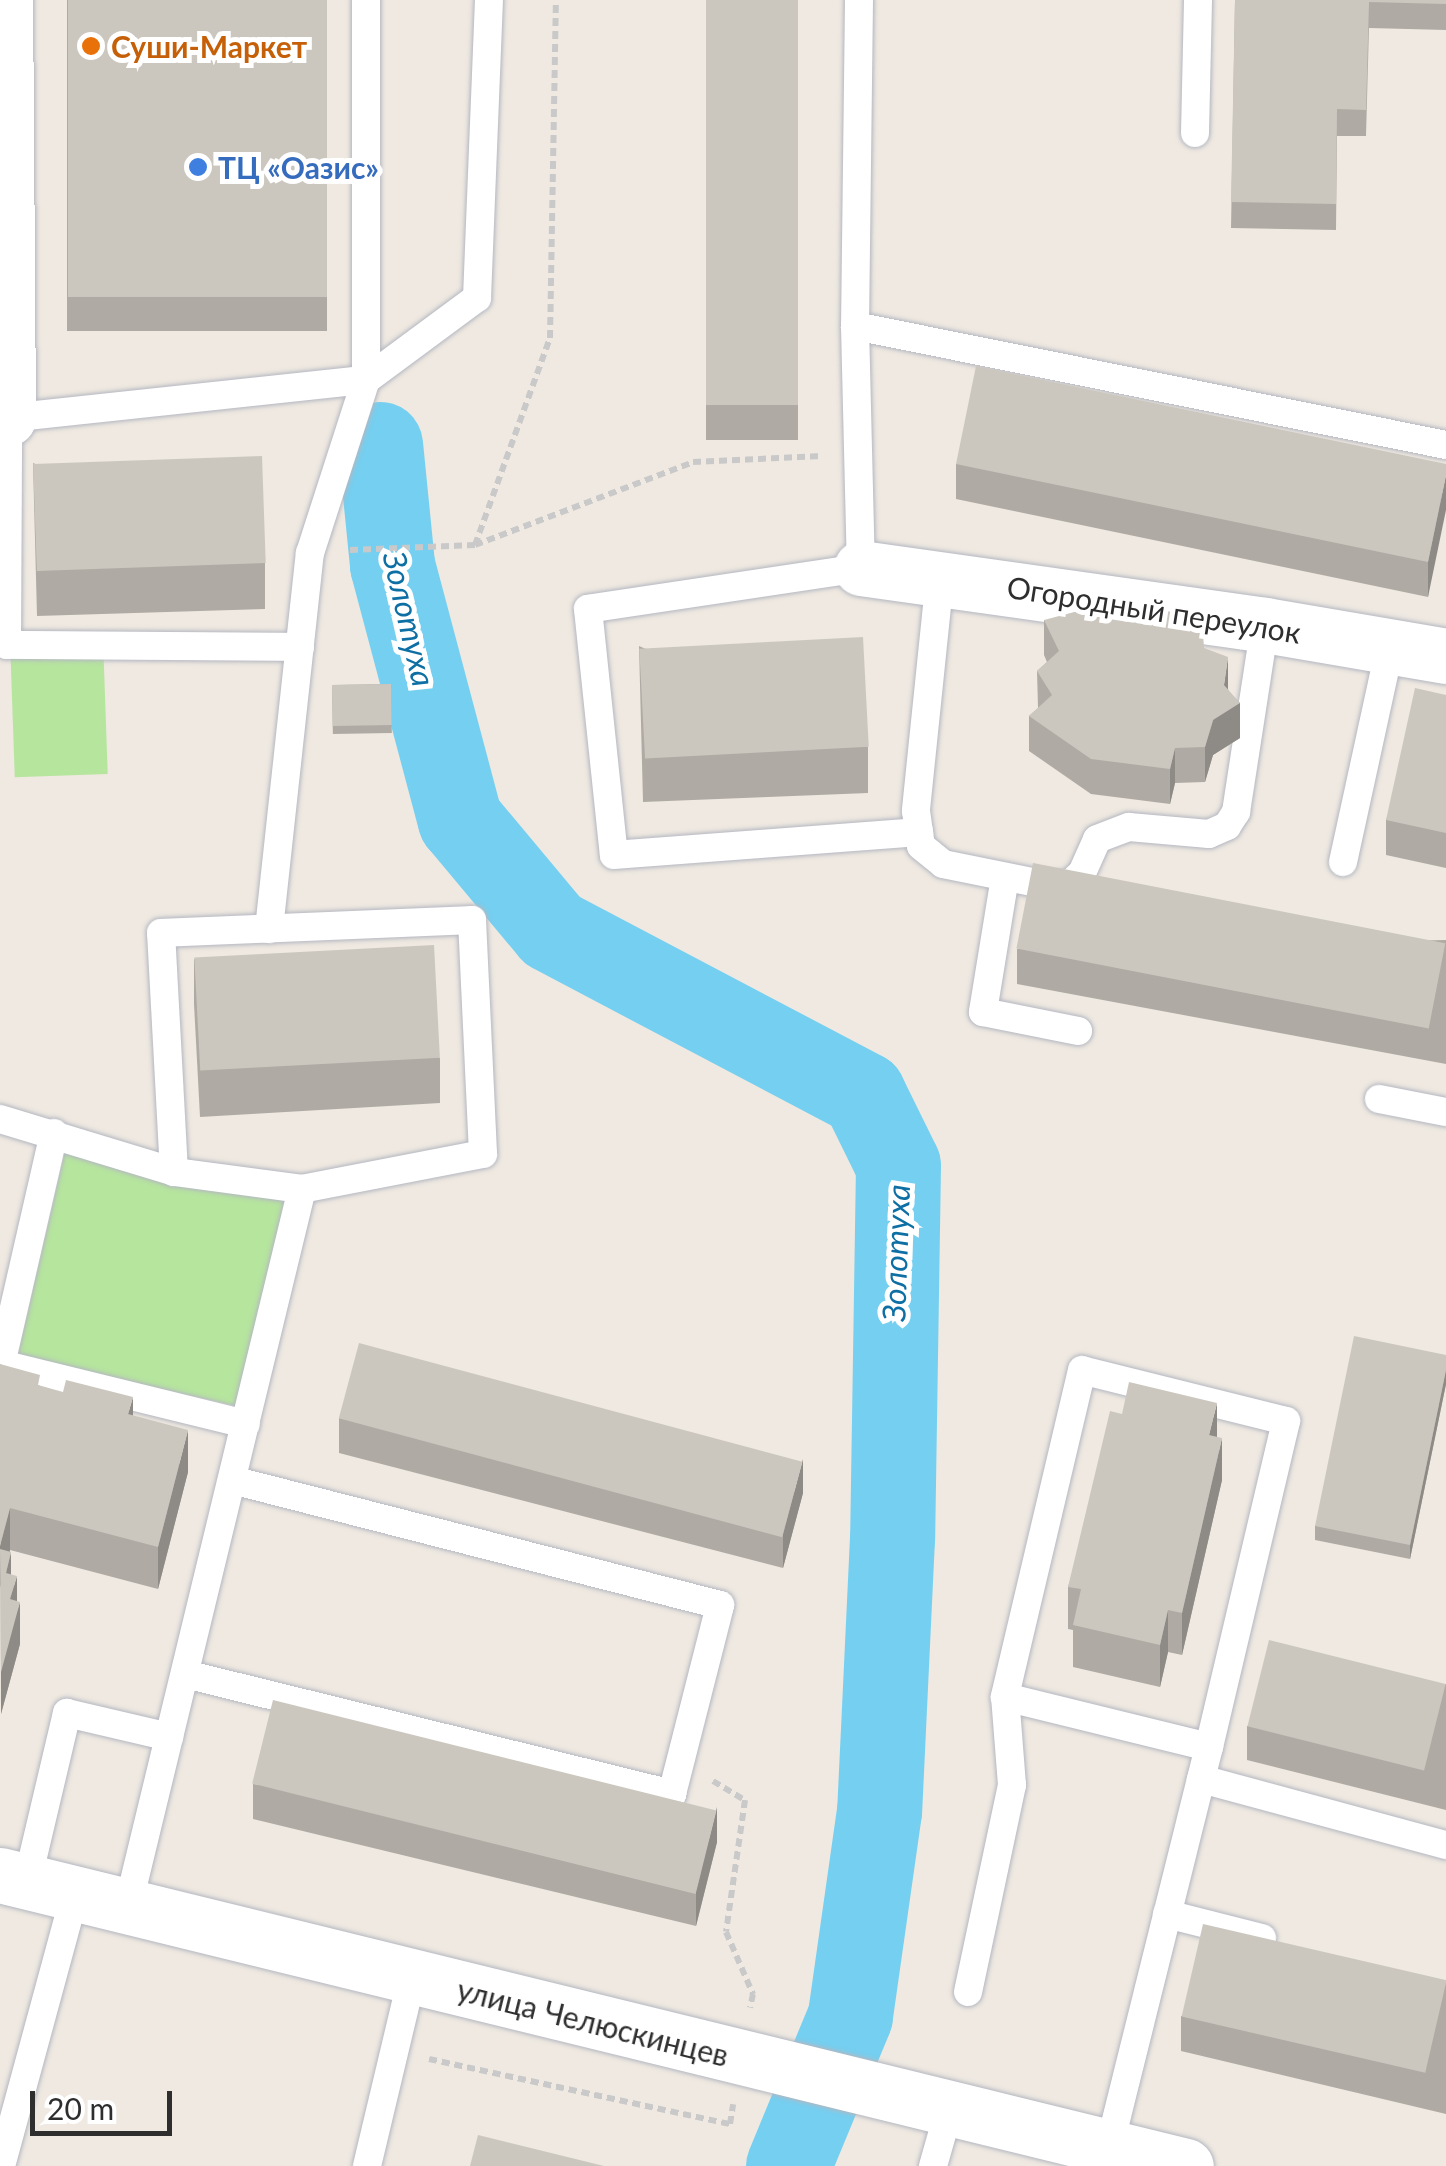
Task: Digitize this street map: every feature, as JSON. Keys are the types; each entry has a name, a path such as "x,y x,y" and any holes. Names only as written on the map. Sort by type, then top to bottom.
{"street":[{"path":"4,418 5,0"},
{"name":"Огородный переулок","path":"861,568 1264,625 1446,656"},
{"name":"улица Челюскинцев","path":"34,1884 1186,2166"}],"lane":[{"path":"268,929 310,553 366,380 366,0"},
{"path":"300,647 6,645 4,418 366,380 476,298 489,0"},
{"path":"859,0 855,326 861,568 588,609 614,855 919,832"},
{"path":"1194,132 1198,0"},
{"path":"855,326 1446,445"},
{"path":"940,577 916,812 922,846 943,864 1005,877 1070,884 1082,873 1097,839 1128,827 1210,834 1227,826 1236,812 1264,625"},
{"path":"1343,862 1390,646"},
{"path":"1005,877 982,1012 1078,1031"},
{"path":"0,1120 54,1132 174,1172 302,1189 483,1154 472,920 161,933 174,1172"},
{"path":"1379,1099 1446,1112"},
{"path":"54,1132 1,1364 246,1424"},
{"path":"128,1906 302,1189"},
{"path":"968,1992 1012,1785 1005,1697 1082,1370 1286,1421 1109,2148"},
{"path":"185,1674 672,1794 720,1605 232,1480"},
{"path":"1005,1697 1209,1748"},
{"path":"1,2166 34,1884 66,1713 170,1737"},
{"path":"1201,1779 1446,1844"},
{"path":"1167,1914 1297,1947"},
{"path":"366,2166 412,1977"},
{"path":"932,2166 950,2110"}],"path":[{"path":"475,545 550,338 556,0"},
{"path":"344,550 475,545 693,462 860,454"}],"green space":[{"path":"103,639 108,774 15,777 10,642"},
{"path":"66,1147 285,1198 237,1406 18,1356"}],"building":[{"name":"ТЦ «Оазис»","path":"68,0 327,0 327,297 68,297"},
{"path":"706,0 798,0 798,405 706,405"},
{"path":"1235,0 1446,0 1446,4 1369,2 1366,110 1337,109 1336,204 1231,202"},
{"path":"976,366 1446,464 1428,562 956,464"},
{"path":"262,456 266,563 37,571 33,464"},
{"path":"1116,601 1202,618 1204,648 1228,657 1224,685 1240,703 1213,720 1205,747 1175,748 1170,769 1091,759 1029,716 1052,695 1037,671 1059,651 1044,620"},
{"path":"863,637 869,747 645,759 639,649"},
{"path":"391,684 392,725 333,726 332,685"},
{"path":"1415,688 1446,695 1446,833 1386,820"},
{"path":"1033,863 1445,943 1429,1029 1016,948"},
{"path":"434,945 440,1058 200,1070 194,958"},
{"path":"1354,1336 1446,1355 1410,1545 1315,1526"},
{"path":"359,1343 802,1462 782,1537 339,1418"},
{"path":"0,1364 40,1375 38,1385 63,1392 66,1380 133,1397 128,1414 188,1430 158,1547 10,1508 0,1546"},
{"path":"1129,1382 1217,1403 1209,1435 1222,1438 1182,1613 1168,1610 1160,1645 1073,1625 1081,1589 1068,1587 1110,1411 1122,1414"},
{"path":"0,1549 11,1552 6,1573 17,1576 10,1599 20,1602 1,1672"},
{"path":"1269,1640 1446,1684 1424,1770 1247,1726"},
{"path":"273,1700 716,1811 696,1894 252,1783"},
{"path":"1203,1924 1446,1980 1425,2073 1182,2017"},
{"path":"478,2135 604,2166 470,2166"}],"waterway":[{"name":"Золотуха","path":"380,444 392,565 460,820 552,930 863,1094 898,1165 892,1538 879,1811 850,2016 788,2166"}],"place":[{"name":"Суши-Маркет","path":"91,46"},
{"name":"ТЦ «Оазис»","path":"198,167"}]}
